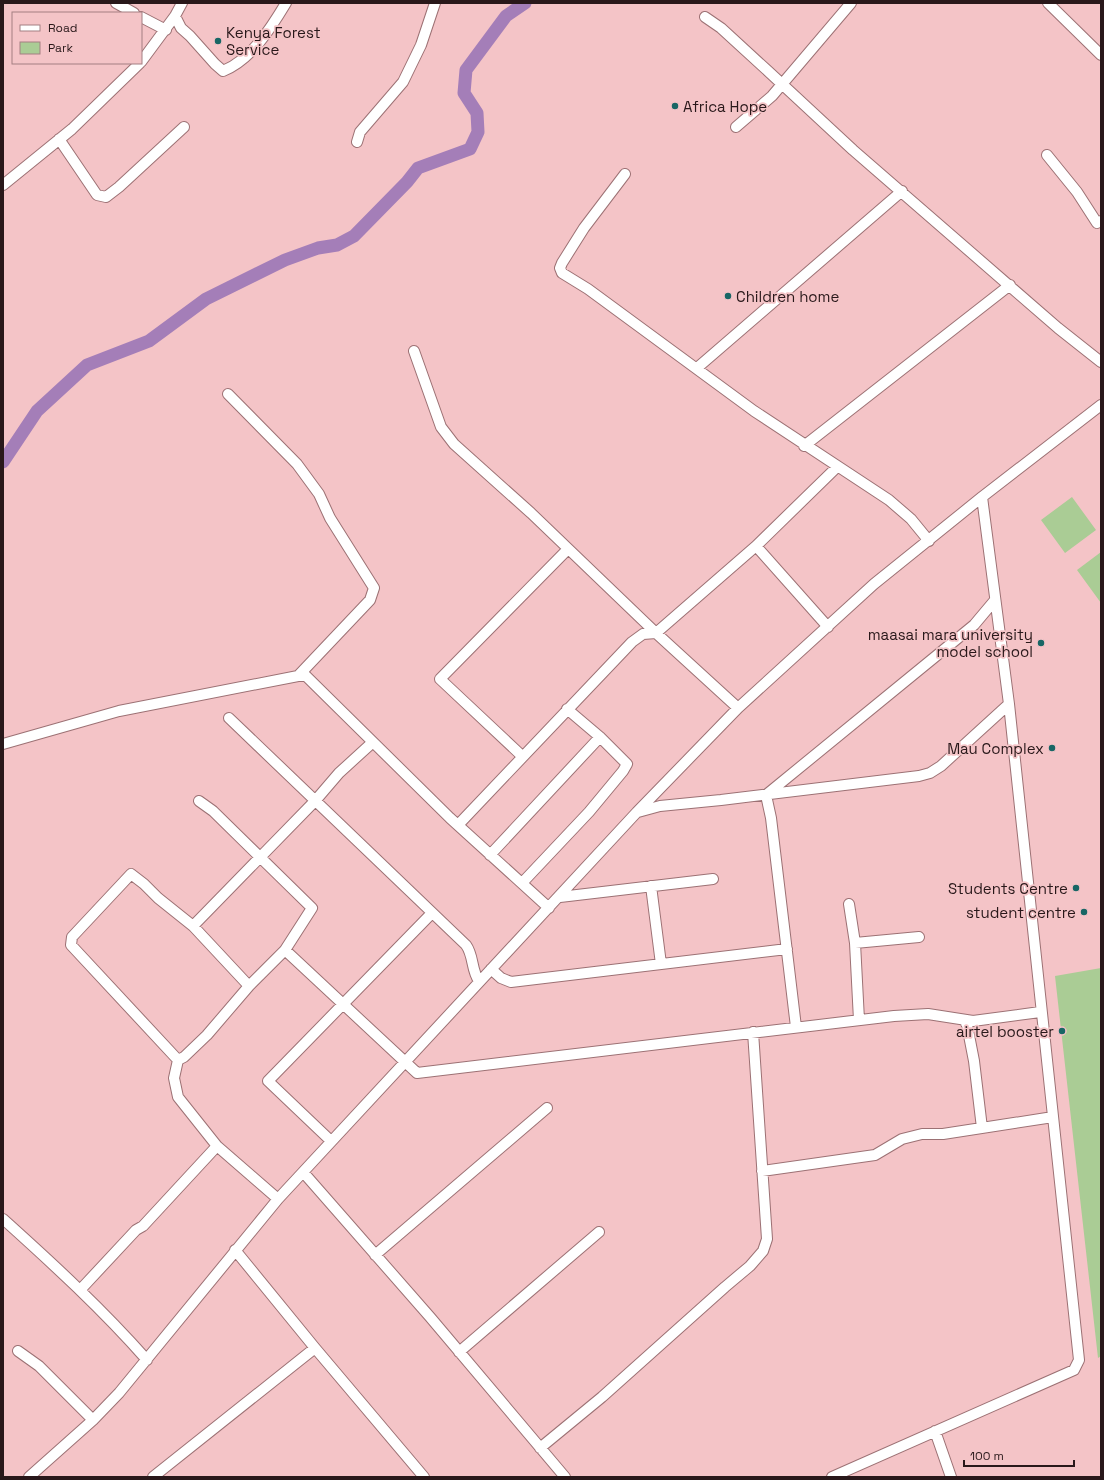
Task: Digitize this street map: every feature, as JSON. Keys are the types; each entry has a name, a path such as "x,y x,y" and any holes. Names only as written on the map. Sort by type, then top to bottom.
{"street":[{"path":"116,3 132,12"},
{"path":"142,60 166,30 182,3"},
{"path":"175,16 180,28 190,36 214,64 223,71 234,67 266,35 286,3"},
{"path":"358,142 360,132 403,82 421,45 435,3"},
{"path":"736,127 772,96 851,3"},
{"path":"1048,3 1099,49"},
{"path":"705,17 721,28 853,150 1058,328 1101,362"},
{"path":"142,18 166,30"},
{"path":"3,185 59,139 125,79 138,64"},
{"path":"59,139 97,195 106,197 184,127"},
{"path":"1047,156 1077,192 1100,224"},
{"path":"625,174 584,228 562,263 560,271 565,276 588,289 804,446 889,500 911,519 929,541"},
{"path":"697,368 902,191"},
{"path":"804,446 1010,285"},
{"path":"414,351 436,414 446,435 656,633 738,708"},
{"path":"228,394 297,464 319,494 330,518 374,588 370,600 298,676"},
{"path":"29,1477 93,1420 119,1393 278,1199 479,981 560,897 637,812 738,708 874,584 1101,405"},
{"path":"458,825 522,756 638,636 649,632 656,633 756,546 837,467"},
{"path":"832,1477 1076,1369 1079,1360 1053,1117 1040,1012 1008,704 982,498"},
{"path":"756,546 828,627"},
{"path":"522,756 440,679 568,549"},
{"path":"766,795 974,625 995,600"},
{"path":"3,744 119,711 298,676 306,676 458,825 549,908"},
{"path":"637,812 660,806 766,795 919,776 930,773 941,766 1008,704"},
{"path":"522,883 589,812 623,772 627,764 600,737 567,709"},
{"path":"229,718 471,952 472,966 479,981"},
{"path":"490,855 600,737"},
{"path":"193,926 315,801 339,773 373,742"},
{"path":"766,795 771,818 796,1027"},
{"path":"178,1060 184,1057 207,1035 249,986 285,950 312,908 213,811 199,801"},
{"path":"178,1060 71,944 72,937 131,874 193,926 249,986"},
{"path":"560,897 713,879"},
{"path":"651,886 661,964"},
{"path":"849,904 855,943 859,1020"},
{"path":"331,1141 268,1081 432,913"},
{"path":"855,943 920,937"},
{"path":"491,969 501,978 511,982 787,949"},
{"path":"285,950 404,1063 413,1071 422,1073 859,1020 928,1014 973,1021 1040,1012"},
{"path":"964,1020 967,1025 974,1061 982,1128"},
{"path":"540,1448 602,1397 724,1287 750,1266 763,1251 766,1239 753,1032"},
{"path":"178,1060 174,1078 178,1097 218,1146 278,1199"},
{"path":"375,1255 547,1108"},
{"path":"762,1171 875,1154 902,1138 922,1134 943,1134 1053,1117"},
{"path":"81,1289 218,1146"},
{"path":"303,1172 565,1477"},
{"path":"3,1219 81,1289 94,1306 115,1324 147,1360"},
{"path":"459,1352 599,1232"},
{"path":"235,1250 315,1348 424,1477"},
{"path":"153,1477 315,1348"},
{"path":"18,1351 39,1366 93,1420"},
{"path":"935,1431 951,1477"}],"green space":[{"path":"1072,497 1096,530 1065,553 1041,520"},
{"path":"1101,552 1101,603 1077,570"},
{"path":"1101,968 1101,1356 1098,1358 1055,976"}],"waterway":[{"path":"3,462 37,411 87,365 149,341 206,299 285,260 318,248 337,245 354,236 407,182 418,168 470,149 478,132 477,113 464,93 466,70 506,16 525,3"}],"place":[{"name":"Kenya Forest Service","path":"218,41"},
{"name":"Africa Hope","path":"675,106"},
{"name":"Children home","path":"728,296"},
{"name":"maasai mara university model school","path":"1041,643"},
{"name":"Mau Complex","path":"1052,748"},
{"name":"Students Centre","path":"1076,888"},
{"name":"student centre","path":"1084,912"},
{"name":"airtel booster","path":"1062,1031"}]}
